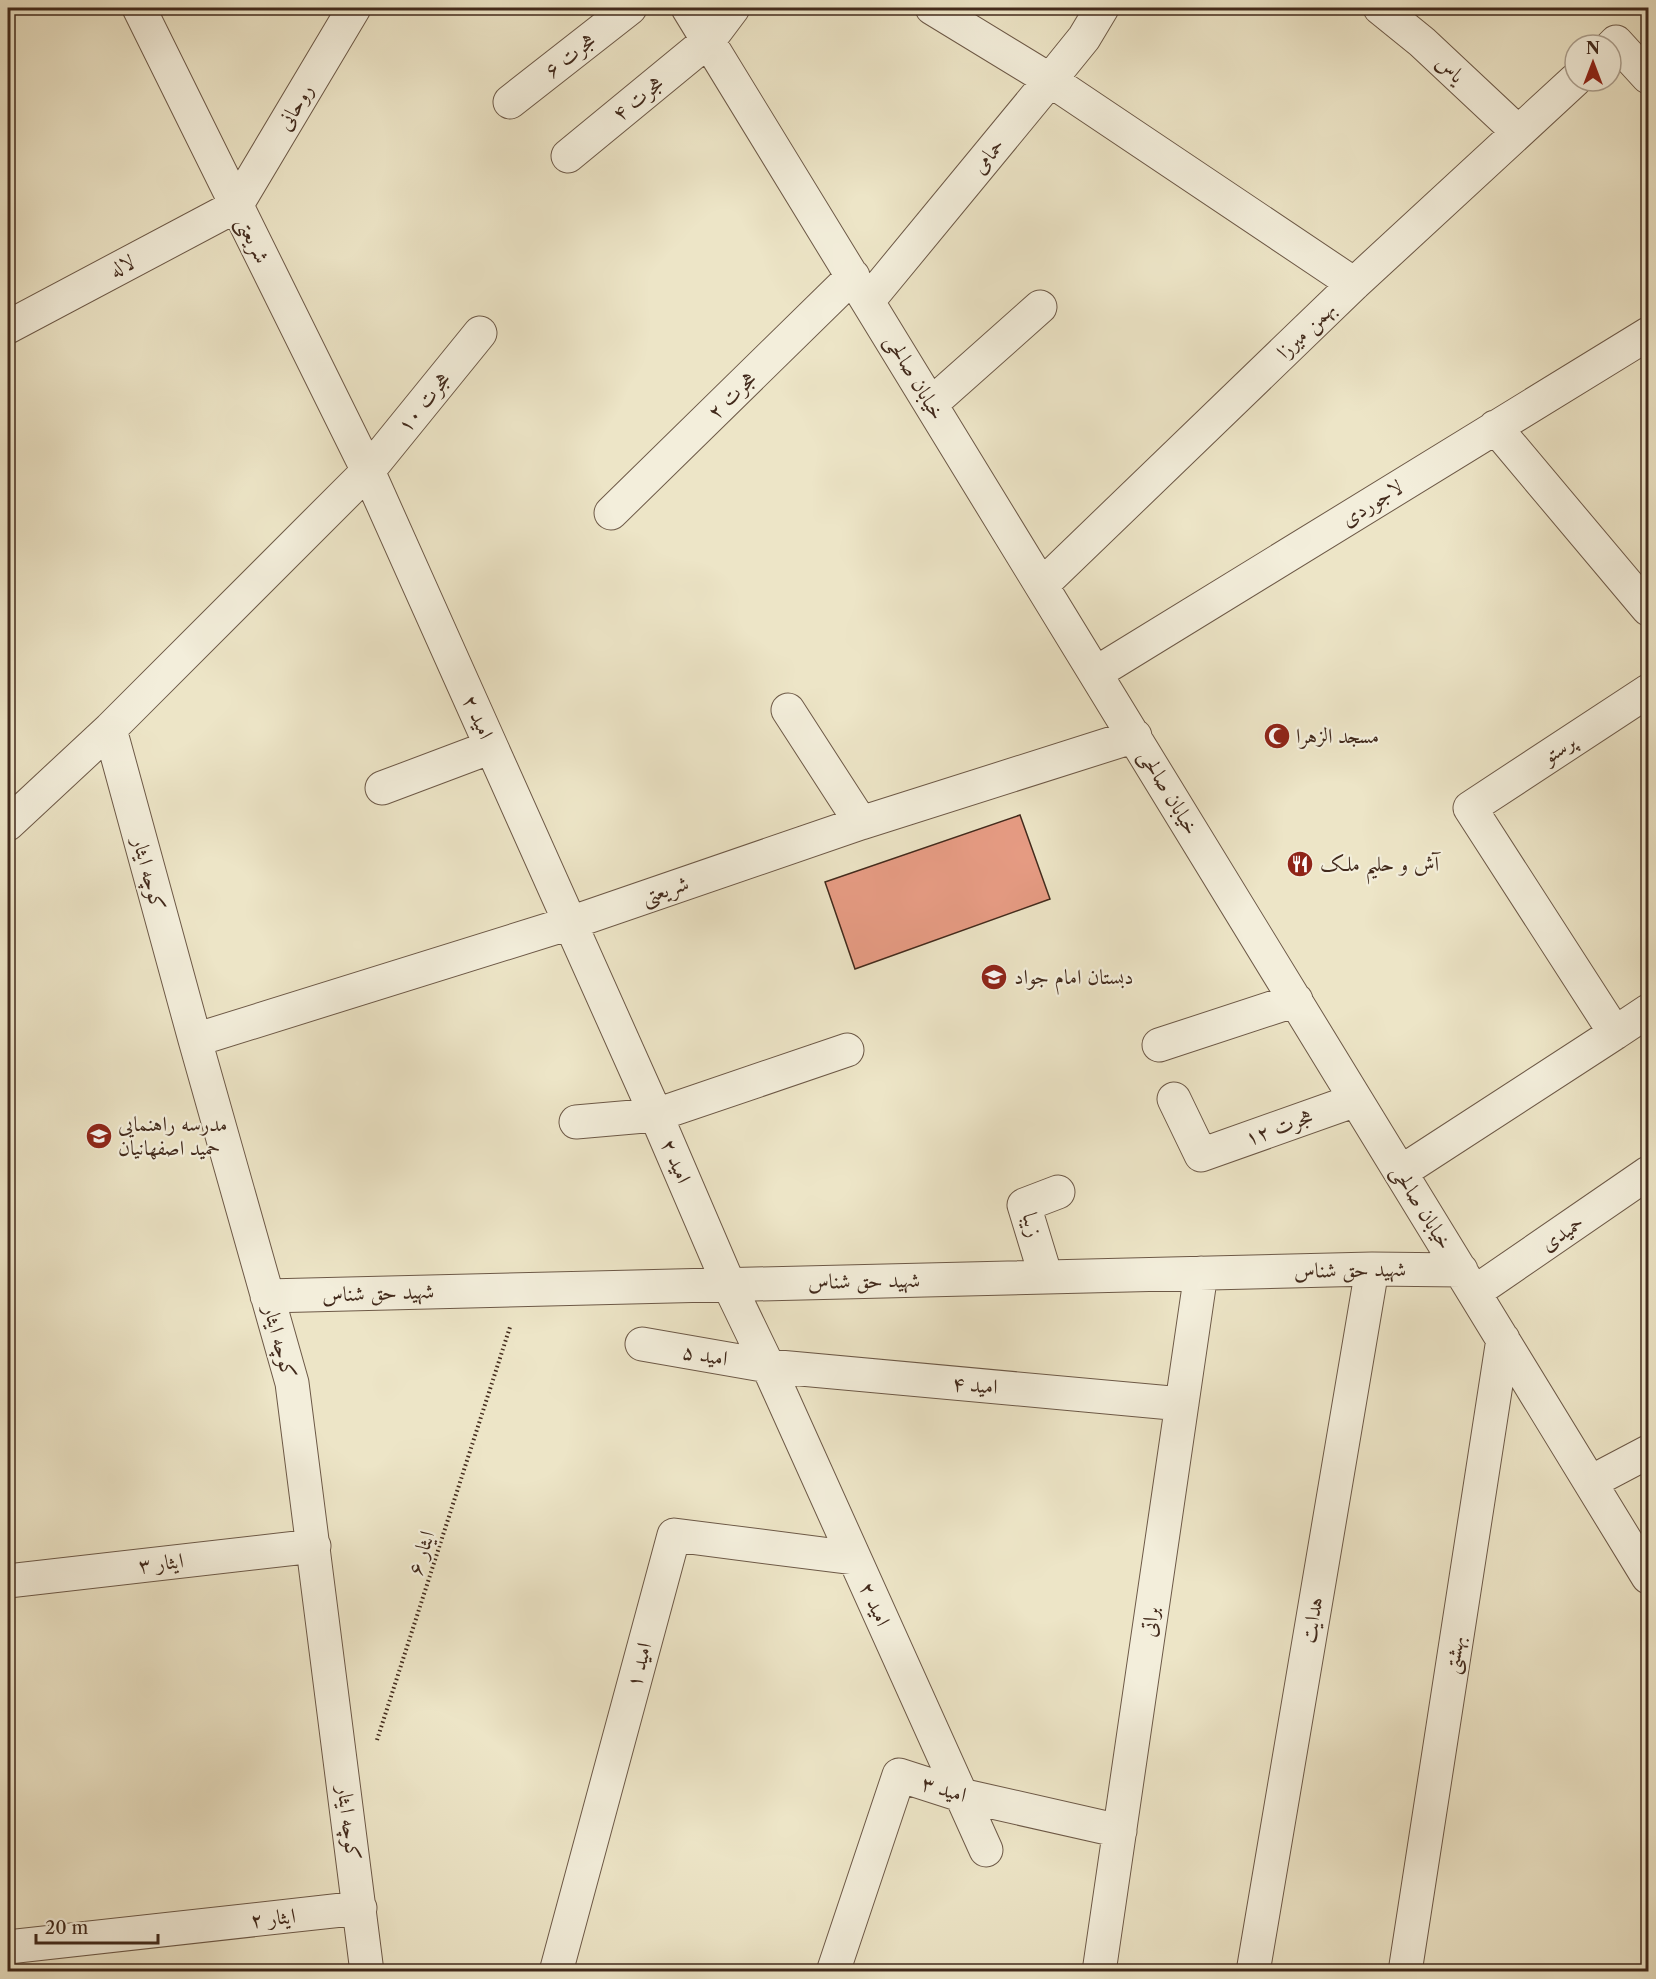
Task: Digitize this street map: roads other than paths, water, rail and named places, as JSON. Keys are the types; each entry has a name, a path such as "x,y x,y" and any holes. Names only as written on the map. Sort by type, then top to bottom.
{"street":[{"name":"شریعتی","path":"139,8 368,471"},
{"name":"روحانی","path":"236,206 354,8"},
{"name":"هجرت ۶","path":"510,102 630,8"},
{"name":"خیابان صالحی","path":"688,8 1648,1577"},
{"name":"هجرت ۴","path":"568,156 709,40 733,8"},
{"path":"932,8 1050,80 1354,284"},
{"name":"حمامی","path":"861,289 1050,80 1084,38 1102,8"},
{"name":"یاس","path":"1380,8 1422,42 1518,132"},
{"path":"1623,50 1648,77"},
{"name":"بهمن میرزا","path":"1042,585 1354,284 1563,91"},
{"name":"لاله","path":"8,327 236,206"},
{"name":"هجرت ۲","path":"611,513 861,289"},
{"path":"931,404 1040,307"},
{"name":"هجرت ۱۰","path":"8,824 110,729 368,471 480,333"},
{"name":"لاجوردی","path":"1096,673 1648,334"},
{"path":"1495,427 1648,609"},
{"name":"امید ۲","path":"368,471 656,1115 729,1285 768,1366 986,1850"},
{"name":"پرستو","path":"1615,1034 1470,808 1648,691"},
{"path":"788,710 861,823"},
{"name":"کوچه ایثار","path":"110,729 292,1383 367,1971"},
{"name":"شریعتی","path":"195,1040 570,923 861,823 1135,736"},
{"path":"382,788 491,747"},
{"path":"1159,1045 1296,1000"},
{"path":"1401,1172 1648,1011"},
{"path":"576,1122 656,1115 847,1050"},
{"name":"هجرت ۱۲","path":"1174,1099 1201,1155 1356,1100"},
{"name":"حمیدی","path":"1468,1281 1648,1173"},
{"name":"زیبا","path":"1046,1277 1024,1205 1058,1191"},
{"name":"شهید حق شناس","path":"267,1296 1372,1269 1468,1281"},
{"name":"هدایت","path":"1252,1971 1372,1269"},
{"name":"براتی","path":"1099,1971 1201,1273"},
{"name":"بهشتی","path":"1405,1971 1503,1340"},
{"name":"امید ۵","path":"642,1344 768,1366"},
{"name":"امید ۴","path":"768,1366 1182,1404"},
{"path":"1590,1482 1648,1452"},
{"name":"امید ۱","path":"556,1971 674,1535 854,1558"},
{"name":"ایثار ۳","path":"8,1581 314,1546"},
{"name":"امید ۳","path":"832,1971 899,1775 961,1795 1120,1831"},
{"name":"ایثار ۲","path":"8,1947 360,1908"}],"place":[{"name":"مسجد الزهرا","path":"1277,736"},
{"name":"آش و حلیم ملک","path":"1300,864"},
{"name":"دبستان امام جواد","path":"994,977"},
{"name":"مدرسه راهنمایی حمید اصفهانیان","path":"99,1136"}]}
